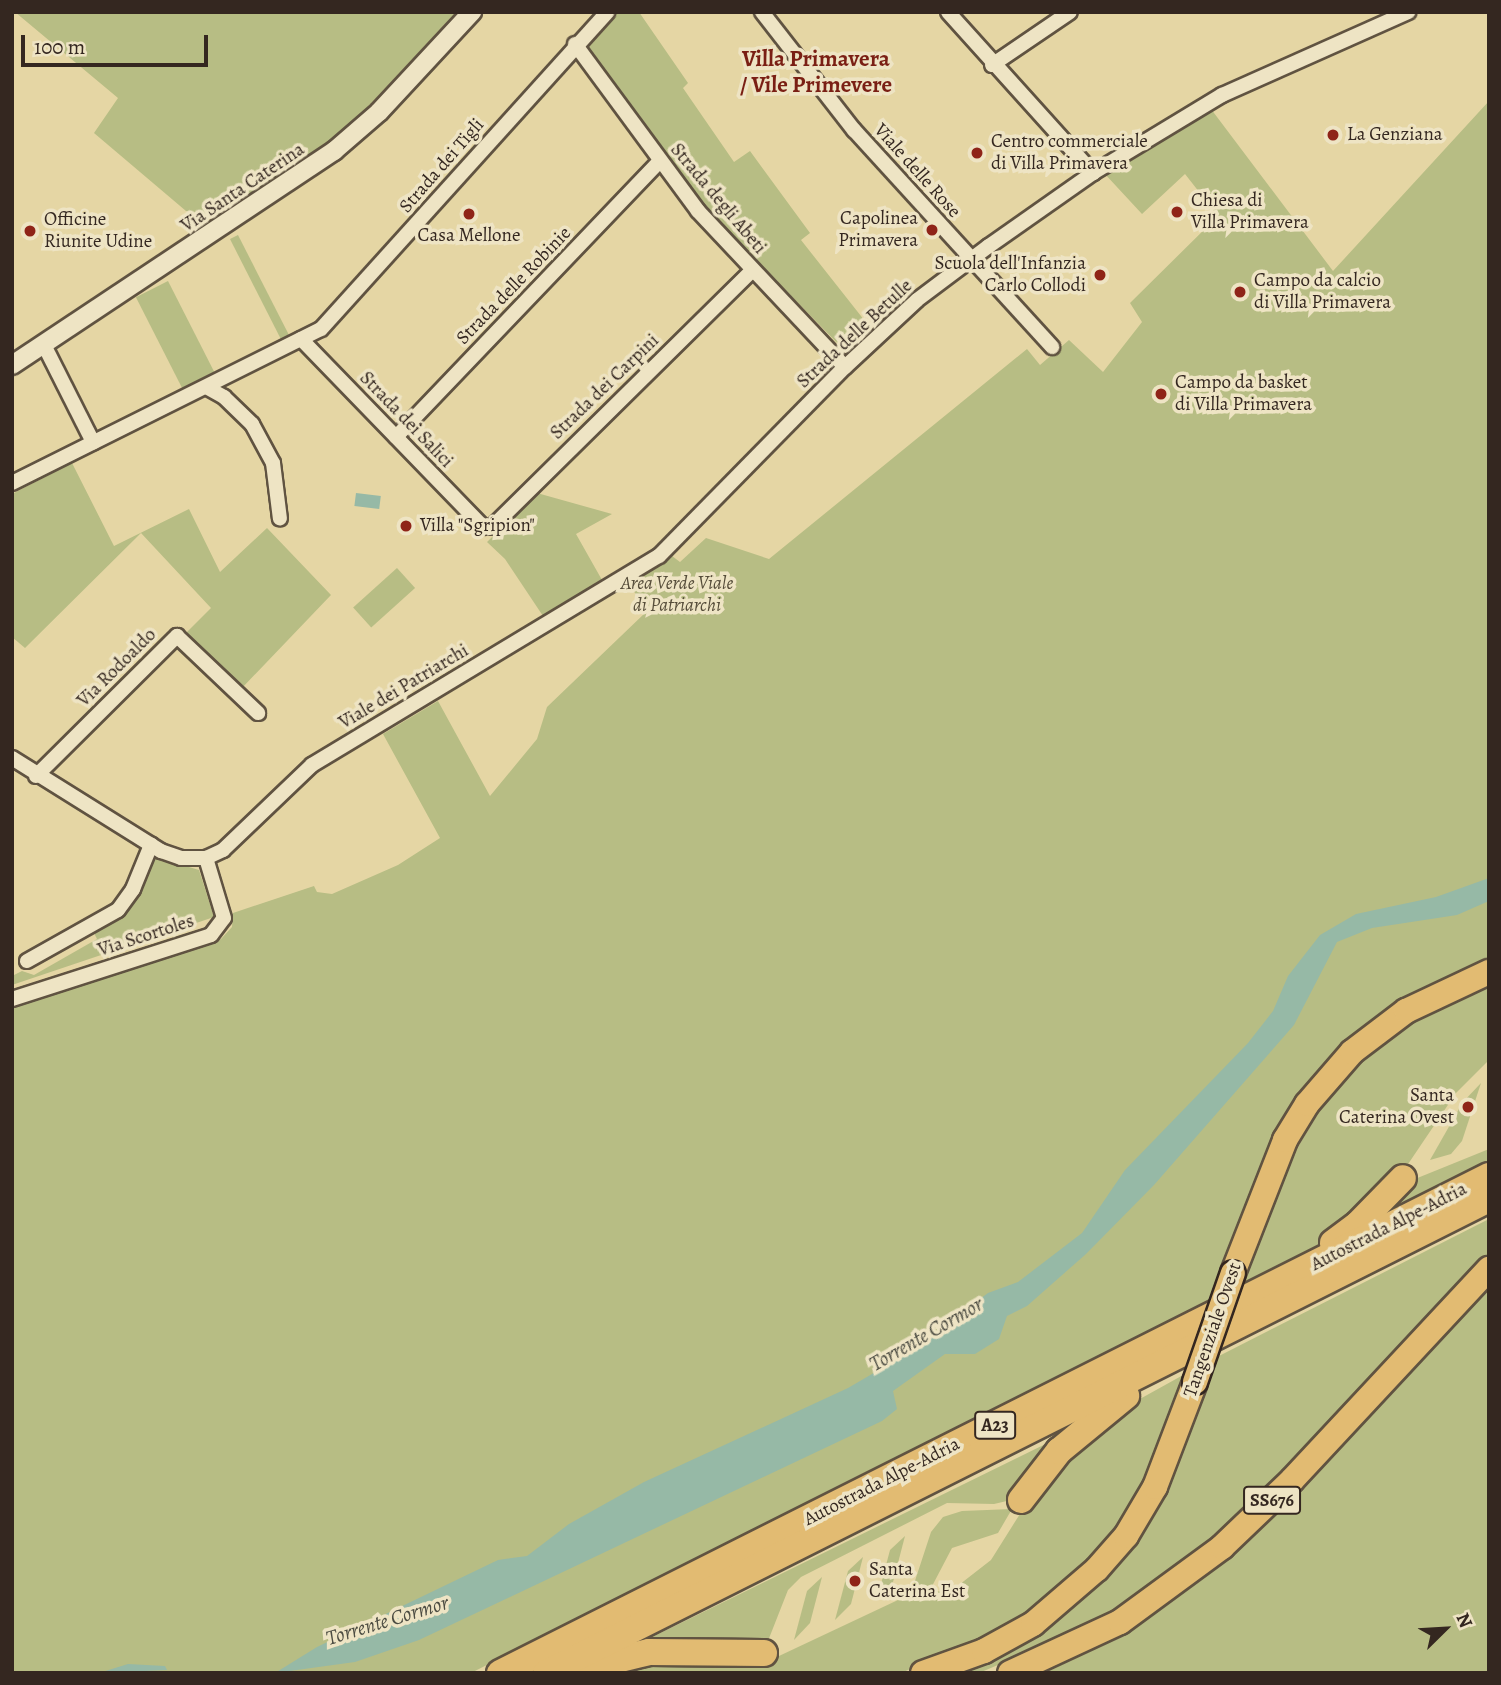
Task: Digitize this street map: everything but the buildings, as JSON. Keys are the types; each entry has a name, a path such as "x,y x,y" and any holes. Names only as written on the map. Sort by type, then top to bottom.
{"highway":[{"name":"Tangenziale Ovest","path":"923,1673 984,1651 1033,1624 1097,1569 1126,1536 1155,1487 1284,1140 1307,1104 1352,1052 1406,1012 1489,972"},
{"name":"Autostrada Alpe-Adria","path":"500,1673 1489,1176"},
{"path":"1241,1302 1262,1278 1341,1238 1403,1178"},
{"name":"Autostrada Alpe-Adria","path":"546,1673 1489,1199"},
{"name":"SS676","path":"1010,1673 1120,1622 1222,1547 1292,1480 1489,1269"},
{"path":"1021,1500 1059,1451 1103,1412 1233,1340 1269,1309"},
{"path":"572,1673 649,1653 764,1653"}],"street":[{"name":"Via Santa Caterina","path":"12,365 334,151 379,112 471,12"},
{"name":"Strada dei Tigli","path":"301,339 337,315 575,44 607,12"},
{"name":"Viale delle Rose","path":"762,12 854,130 971,260 1048,337 1052,347"},
{"path":"948,12 992,65 1093,173"},
{"path":"992,65 1070,12"},
{"name":"Strada delle Betulle","path":"684,534 845,367 918,300 971,260 1093,173 1222,95 1408,12"},
{"name":"Strada degli Abeti","path":"575,44 660,162 753,270 845,367"},
{"name":"Strada delle Robinie","path":"396,437 660,162"},
{"name":"Strada dei Carpini","path":"483,527 492,527 753,270"},
{"path":"12,483 301,339"},
{"name":"Strada dei Salici","path":"301,339 483,527"},
{"path":"44,345 93,442"},
{"path":"206,387 224,397 252,424 268,454 280,497 279,519"},
{"name":"Viale dei Patriarchi","path":"206,858 223,850 312,765 659,556 684,534"},
{"name":"Via Rodoaldo","path":"36,776 177,636 258,713"},
{"path":"12,758 36,776 151,845 181,858 206,858"},
{"path":"27,961 118,910 133,889 151,845"},
{"name":"Via Scortoles","path":"12,999 211,935 224,918 206,858"}],"green space":[{"path":"15,12 456,12 338,139 219,217 186,211 94,133 118,98"},
{"path":"616,12 639,12 688,83 683,88 734,162 750,151 810,233 801,240 872,330 847,353 710,213 585,48"},
{"name":"Area Verde Viale di Patriarchi","path":"1489,101 1489,958 1430,984 1384,1014 1345,1048 1217,1296 945,1437 864,1473 471,1673 12,1673 12,1005 221,939 232,927 233,913 314,886 317,892 332,894 398,865 440,838 383,734 438,701 490,796 537,739 547,707 645,613 631,585 672,556 680,562 706,538 769,559 1027,349 1040,365 1069,340 1103,372 1142,322 1130,303 1218,216 1185,174 1142,214 1104,173 1211,109 1333,271"},
{"path":"238,235 289,335 281,339 230,239"},
{"path":"168,281 214,372 182,388 136,297"},
{"path":"72,463 114,546 189,509 220,572 267,528 331,595 241,689 184,635 211,608 141,533 25,648 12,637 12,494"},
{"path":"537,493 612,514 576,534 602,580 543,616 505,559 487,542"},
{"path":"397,568 415,588 371,628 353,607"},
{"path":"152,856 199,870 214,917 12,985 12,976 22,971 34,975 97,939 93,931 123,911"},
{"path":"1489,984 1489,1060 1456,1093 1400,1176 1326,1242 1242,1286 1284,1170 1330,1094 1373,1049 1400,1028"},
{"path":"1481,1083 1462,1141 1451,1154 1430,1160 1463,1102"},
{"path":"1489,1149 1489,1163 1376,1221 1410,1181"},
{"path":"1489,1219 1489,1262 1244,1518 1118,1614 979,1673 949,1673 1137,1540 1178,1464 1219,1356"},
{"path":"1489,1289 1489,1673 1044,1673 1119,1638 1217,1567 1334,1454 1434,1342"},
{"path":"1194,1369 1128,1525 1022,1621 901,1673 592,1673 630,1662 779,1656 898,1600 955,1588 991,1560 1040,1482 1120,1410"},
{"path":"1072,1431 1011,1500 994,1504 947,1503 801,1577 788,1590 766,1646 636,1645"},
{"path":"1012,1509 998,1533 952,1548 930,1590 911,1593 931,1532 943,1517 962,1511"},
{"path":"905,1536 893,1582 877,1599 890,1550"},
{"path":"863,1557 851,1604 835,1620 848,1571"},
{"path":"822,1577 810,1623 794,1640 807,1591"}],"water":[{"path":"356,493 381,496 379,509 354,506"},
{"name":"Torrente Cormor","path":"1489,878 1489,901 1457,915 1372,928 1337,942 1294,1025 1154,1185 1086,1254 1027,1306 1007,1316 999,1339 975,1354 945,1354 893,1391 897,1409 882,1421 419,1640 355,1662 275,1673 317,1647 498,1560 527,1556 569,1524 644,1482 848,1388 908,1353 988,1293 1018,1282 1082,1233 1125,1170 1248,1043 1273,1011 1288,976 1320,935 1356,914 1436,897"},
{"path":"128,1664 165,1666 167,1670 99,1673"}],"place":[{"name":"La Genziana","path":"1333,135"},
{"name":"Centro commerciale di Villa Primavera","path":"977,153"},
{"name":"Chiesa di Villa Primavera","path":"1177,212"},
{"name":"Casa Mellone","path":"469,214"},
{"name":"Capolinea Primavera","path":"932,230"},
{"name":"Officine Riunite Udine","path":"30,231"},
{"name":"Scuola dell'Infanzia Carlo Collodi","path":"1100,275"},
{"name":"Campo da calcio di Villa Primavera","path":"1240,292"},
{"name":"Campo da basket di Villa Primavera","path":"1161,394"},
{"name":"Villa \"Sgripion\"","path":"406,526"},
{"name":"Santa Caterina Ovest","path":"1468,1107"},
{"name":"Santa Caterina Est","path":"855,1581"}],"district":[{"name":"Villa Primavera / Vile Primevere","path":"816,72"}]}
